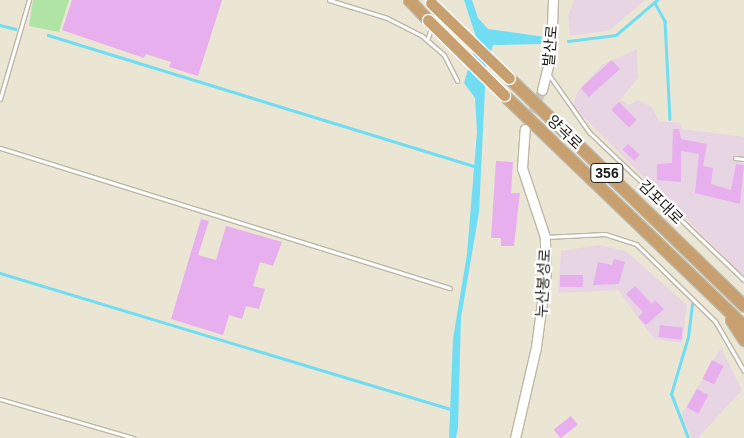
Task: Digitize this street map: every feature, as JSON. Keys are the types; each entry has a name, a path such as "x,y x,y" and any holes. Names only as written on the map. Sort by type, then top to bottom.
{"highway":[{"name":"양곡로","path":"409,0 504,95 744,326"},
{"name":"양곡로","path":"434,1 509,78 744,306"},
{"path":"678,262 744,340"},
{"path":"706,268 744,302"}],"street":[{"name":"발산로","path":"542,90 547,74 553,0"},
{"name":"누산봉성로","path":"515,438 542,316 545,237 522,168 525,128"}],"lane":[{"path":"0,99 29,0"},
{"path":"329,0 387,18 427,40 450,62 457,81"},
{"path":"427,40 434,1"},
{"name":"김포대로","path":"547,74 589,132 744,280"},
{"path":"0,148 450,288"},
{"path":"735,158 744,159"},
{"path":"545,237 605,234 636,244 715,321 744,371"},
{"path":"0,399 133,438"}],"shaded area":[{"path":"574,0 645,0 610,30 570,36 568,16"},
{"path":"637,49 638,78 620,100 630,105 638,100 652,107 659,121 680,123 682,129 744,137 744,276 573,107 577,92 602,65"},
{"path":"599,245 626,251 687,305 682,343 654,339 618,290 558,293 561,251"},
{"path":"721,348 742,390 698,438 692,438 681,415"}],"green space":[{"path":"33,0 69,0 59,32 29,26"}],"water":[{"path":"464,0 472,0 478,18 488,29 545,37 544,44 493,45 486,68 479,212 461,318 458,427 456,438 449,438 453,339 467,254 477,132 475,98 464,83 477,40"}],"building":[{"path":"72,0 222,0 198,76 169,67 171,62 146,54 144,58 62,30"},
{"path":"612,60 620,69 589,97 581,88"},
{"path":"619,102 637,120 629,127 611,110"},
{"path":"673,129 679,129 681,139 707,144 703,166 713,168 711,184 731,190 736,164 744,165 740,204 695,193 699,154 681,151 681,182 657,180 657,164 672,163"},
{"path":"628,144 640,155 634,161 623,150"},
{"path":"496,161 513,162 511,193 520,193 514,246 501,246 501,238 491,238"},
{"path":"201,219 209,221 198,255 216,260 226,226 282,242 273,266 260,262 253,286 265,289 259,309 246,306 242,319 229,315 223,335 171,319"},
{"path":"614,259 625,262 619,284 593,285 598,262 612,265"},
{"path":"560,275 583,275 583,287 560,287"},
{"path":"635,286 652,304 655,300 664,309 646,325 638,317 643,312 626,294"},
{"path":"660,325 683,328 681,340 659,337"},
{"path":"712,360 724,366 714,385 702,379"},
{"path":"697,389 708,395 698,414 687,407"},
{"path":"571,416 578,425 561,438 554,430"}],"waterway":[{"path":"568,41 616,35 657,0"},
{"path":"655,3 665,21 670,119"},
{"path":"0,25 16,29"},
{"path":"48,35 474,166"},
{"path":"0,273 451,409"},
{"path":"688,438 671,394 688,337 692,304"}],"tunnel":[{"path":"527,124 542,90"}]}
